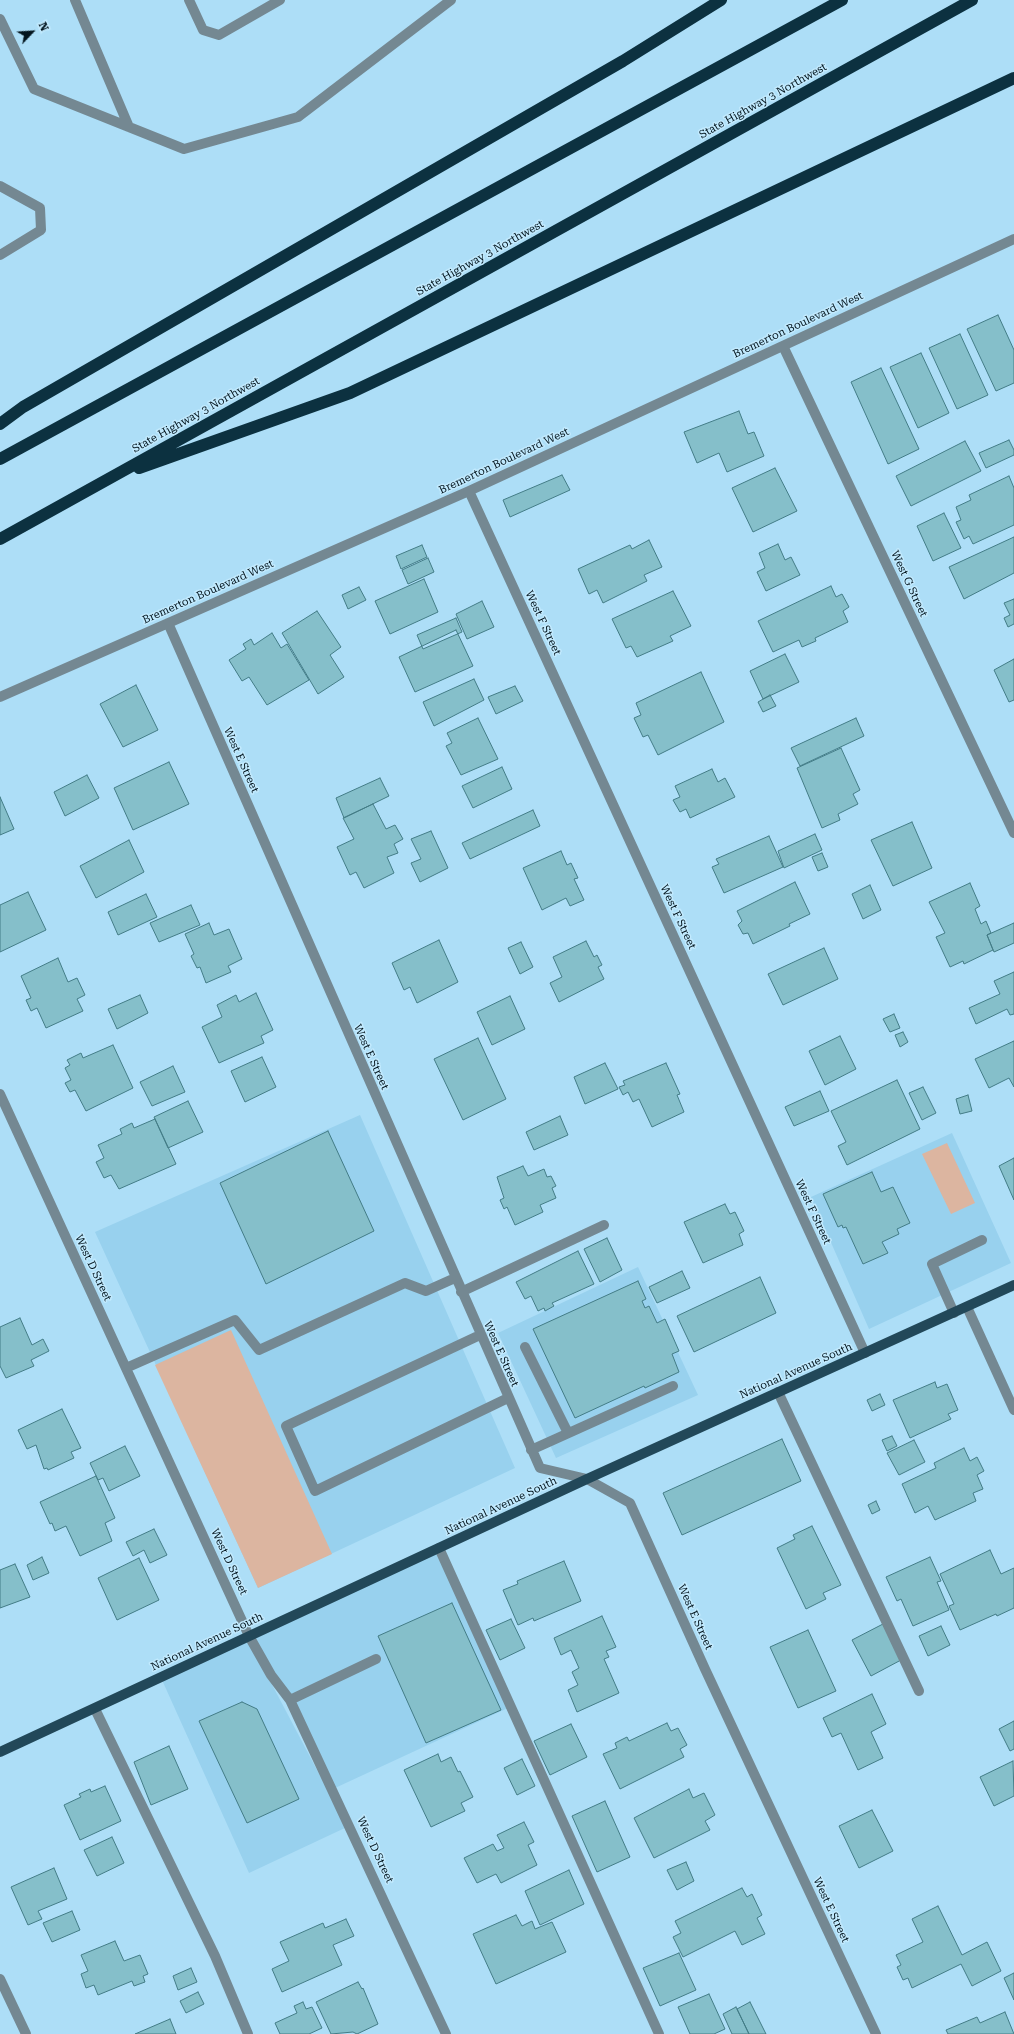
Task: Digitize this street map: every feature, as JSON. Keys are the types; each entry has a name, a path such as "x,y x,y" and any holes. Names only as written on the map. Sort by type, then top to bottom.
{"highway":[{"path":"0,424 23,408 623,61 721,0"},
{"path":"0,459 842,0"},
{"name":"State Highway 3 Northwest","path":"0,539 972,0"},
{"path":"106,479 350,392 1014,78"}],"main road":[{"name":"National Avenue South","path":"0,1752 587,1479 1014,1285"}],"street":[{"path":"75,0 129,127"},
{"path":"189,0 203,30 220,35 280,0"},
{"path":"0,19 34,89 184,149 298,117 451,0"},
{"path":"0,186 40,208 40,230 0,255"},
{"name":"Bremerton Boulevard West","path":"0,697 469,491 1014,240"},
{"name":"West G Street","path":"783,346 1014,833"},
{"name":"West F Street","path":"469,491 865,1353"},
{"name":"West E Street","path":"168,623 461,1292 540,1468 587,1479 630,1503 705,1669 876,2034"},
{"name":"West D Street","path":"0,1094 249,1636 271,1675 290,1700 446,2034"},
{"path":"461,1292 604,1225"},
{"path":"954,1313 932,1264 982,1240"},
{"path":"126,1368 235,1320 258,1350 405,1283 426,1291 455,1278"},
{"path":"967,1307 1014,1410"},
{"path":"480,1335 286,1426 315,1491 508,1398"},
{"path":"525,1347 568,1433"},
{"path":"531,1450 673,1386"},
{"path":"778,1392 919,1691"},
{"path":"439,1548 659,2034"},
{"path":"290,1700 376,1660"},
{"path":"95,1709 215,1956 248,2034"},
{"path":"0,1979 26,2034"}],"shaded area":[{"path":"360,1115 515,1468 258,1588 95,1232"},
{"path":"952,1133 1011,1263 869,1329 811,1197"},
{"path":"947,1143 975,1203 951,1214 922,1154"},
{"path":"638,1267 698,1395 556,1458 498,1333"},
{"path":"231,1330 332,1554 258,1588 155,1365"},
{"path":"438,1551 510,1707 335,1788 254,1638"},
{"path":"248,1639 347,1827 249,1873 162,1680"}],"building":[{"path":"998,315 1014,350 1014,383 996,391 967,329"},
{"path":"960,334 988,395 957,409 929,348"},
{"path":"921,353 949,413 918,428 890,367"},
{"path":"881,368 919,449 888,464 851,382"},
{"path":"739,411 748,434 754,432 764,456 727,472 719,453 697,463 684,432"},
{"path":"1009,440 1014,450 1014,455 986,468 979,453"},
{"path":"965,441 981,471 911,506 896,476"},
{"path":"775,468 797,511 753,532 732,488"},
{"path":"562,475 570,490 510,517 503,500"},
{"path":"1009,476 1014,488 1014,525 973,544 969,536 964,539 956,522 961,520 956,507 971,500 969,495"},
{"path":"944,513 961,548 933,561 917,526"},
{"path":"1014,537 1014,573 964,599 949,567"},
{"path":"649,540 662,567 644,575 647,581 603,603 597,590 589,594 578,569 630,545 632,549"},
{"path":"778,544 785,560 791,557 800,575 766,591 757,572 765,568 759,553"},
{"path":"422,545 427,557 401,569 396,556"},
{"path":"428,558 434,572 408,584 402,570"},
{"path":"424,579 438,612 390,634 375,601"},
{"path":"831,586 836,597 842,594 849,607 843,611 848,622 815,638 816,641 802,647 799,640 773,652 758,621"},
{"path":"359,587 366,600 348,609 342,595"},
{"path":"673,591 691,626 670,636 673,641 637,657 631,646 626,648 612,619"},
{"path":"1014,599 1014,624 1008,627 1004,618 1010,615 1004,603"},
{"path":"482,601 494,627 467,639 456,614"},
{"path":"317,611 341,647 330,655 344,677 318,694 282,633"},
{"path":"456,618 462,632 423,649 417,635"},
{"path":"456,630 473,666 415,692 399,657"},
{"path":"272,633 281,648 287,644 309,680 267,705 249,677 242,681 229,660 246,649 243,644 251,639 254,645"},
{"path":"785,654 799,682 763,699 750,671"},
{"path":"1014,659 1014,700 1009,702 994,670"},
{"path":"701,672 724,722 658,755 648,735 643,737 634,718 641,715 636,703"},
{"path":"474,679 484,700 434,726 423,702"},
{"path":"136,685 158,730 123,747 100,704"},
{"path":"515,686 523,701 496,714 488,697"},
{"path":"770,695 776,706 763,712 758,702"},
{"path":"478,718 498,759 461,775 446,746 452,743 447,733"},
{"path":"856,718 864,736 800,766 791,748"},
{"path":"841,748 860,790 853,794 858,804 838,814 840,820 822,828 797,768"},
{"path":"169,762 189,804 133,830 114,788"},
{"path":"502,767 512,789 473,808 462,786"},
{"path":"712,769 718,782 725,778 735,797 690,818 686,809 680,812 673,800 680,797 675,786"},
{"path":"87,775 99,798 65,816 54,792"},
{"path":"380,778 389,796 344,818 336,798"},
{"path":"0,797 14,829 0,835"},
{"path":"373,804 386,829 395,825 403,839 394,844 398,853 387,857 394,873 364,888 356,872 350,875 337,847 354,839 343,818"},
{"path":"533,810 540,826 470,859 462,843"},
{"path":"912,822 932,868 893,886 871,840"},
{"path":"431,831 448,868 420,882 411,863 421,859 411,839"},
{"path":"815,834 822,850 784,868 778,851"},
{"path":"769,836 783,867 724,893 712,867 719,864 716,859"},
{"path":"129,840 144,872 96,898 80,866"},
{"path":"561,851 567,865 571,863 578,878 574,879 584,900 570,906 566,898 542,910 523,868"},
{"path":"822,853 828,867 818,871 812,857"},
{"path":"795,882 810,914 789,924 790,926 753,944 748,933 743,934 738,925 742,921 737,911"},
{"path":"970,883 980,906 975,909 981,924 986,921 991,933 987,935 993,950 964,964 963,961 950,967 936,937 945,933 929,902"},
{"path":"870,885 881,910 863,919 852,894"},
{"path":"28,892 46,930 0,952 0,905"},
{"path":"146,894 157,917 118,935 108,912"},
{"path":"191,905 200,925 159,942 150,923"},
{"path":"209,923 214,935 229,929 242,959 228,966 231,972 206,983 200,967 197,968 191,956 194,954 185,934"},
{"path":"1014,923 1014,943 994,952 987,935"},
{"path":"439,940 458,982 417,1003 410,987 404,990 392,963"},
{"path":"586,941 594,957 597,955 602,965 598,967 604,979 559,1002 550,983 562,977 553,957"},
{"path":"521,942 533,967 520,974 508,948"},
{"path":"824,948 838,979 783,1005 768,974"},
{"path":"58,958 68,982 77,978 85,995 77,999 83,1011 46,1028 37,1008 31,1011 26,1000 31,998 21,976"},
{"path":"1014,972 1014,1014 1010,1015 1007,1009 976,1024 969,1008 1000,994 994,981"},
{"path":"256,993 273,1030 261,1036 264,1043 219,1063 202,1027 222,1017 217,1005 236,995 239,1002"},
{"path":"140,995 148,1013 117,1029 108,1009"},
{"path":"510,996 525,1029 492,1045 477,1012"},
{"path":"894,1014 900,1028 890,1032 883,1019"},
{"path":"903,1032 908,1042 900,1047 895,1035"},
{"path":"840,1036 856,1069 825,1085 809,1051"},
{"path":"478,1038 506,1099 463,1120 434,1059"},
{"path":"1014,1041 1014,1087 1009,1078 989,1088 975,1059"},
{"path":"113,1045 133,1088 86,1111 75,1090 70,1092 65,1083 71,1080 65,1068 70,1065 67,1060 81,1053 83,1058"},
{"path":"262,1057 276,1087 245,1102 231,1071"},
{"path":"605,1063 618,1089 585,1104 574,1077"},
{"path":"666,1063 680,1094 677,1095 684,1112 652,1127 639,1099 633,1102 628,1092 623,1095 619,1087 625,1085 623,1081"},
{"path":"173,1066 185,1092 152,1106 140,1082"},
{"path":"897,1080 920,1129 847,1165 838,1146 846,1142 831,1111"},
{"path":"923,1087 936,1113 922,1120 909,1093"},
{"path":"820,1091 829,1111 794,1126 785,1107"},
{"path":"968,1095 972,1111 960,1114 956,1099"},
{"path":"188,1101 203,1132 168,1148 154,1117"},
{"path":"560,1116 568,1135 534,1150 526,1132"},
{"path":"155,1119 176,1164 119,1189 111,1175 104,1178 96,1162 104,1158 98,1145 122,1134 120,1129 132,1123 134,1128"},
{"path":"328,1131 374,1231 266,1284 220,1183"},
{"path":"1014,1158 1014,1200 999,1166"},
{"path":"523,1166 528,1176 544,1169 547,1177 551,1176 556,1186 552,1188 556,1198 540,1205 543,1212 515,1225 507,1207 504,1209 500,1200 504,1198 497,1177"},
{"path":"872,1172 881,1192 893,1187 910,1223 897,1229 899,1234 882,1242 888,1253 863,1264 846,1227 843,1228 842,1225 838,1227 823,1194"},
{"path":"725,1204 730,1214 735,1212 744,1231 739,1234 743,1245 703,1263 684,1222"},
{"path":"607,1238 622,1270 600,1282 584,1249"},
{"path":"578,1251 594,1284 552,1303 554,1306 545,1311 544,1308 538,1311 531,1296 525,1299 516,1282"},
{"path":"682,1271 690,1288 657,1303 649,1287"},
{"path":"760,1277 776,1313 694,1352 677,1316"},
{"path":"638,1281 646,1299 642,1301 645,1308 649,1306 657,1323 665,1319 679,1351 672,1354 679,1372 645,1388 644,1386 575,1418 533,1329"},
{"path":"20,1318 32,1345 43,1339 49,1351 31,1360 34,1366 6,1378 0,1366 0,1327"},
{"path":"935,1382 937,1388 947,1384 958,1410 948,1414 951,1419 910,1438 893,1400"},
{"path":"880,1394 885,1405 872,1411 867,1400"},
{"path":"62,1409 81,1448 71,1452 74,1458 48,1470 47,1468 44,1469 36,1445 27,1449 18,1430"},
{"path":"892,1436 897,1446 887,1451 882,1440"},
{"path":"782,1439 801,1481 682,1535 663,1493"},
{"path":"914,1440 925,1462 899,1475 887,1453"},
{"path":"125,1446 140,1476 109,1491 103,1478 98,1480 90,1463"},
{"path":"964,1448 970,1461 977,1457 984,1471 977,1475 983,1489 973,1493 976,1501 935,1520 928,1506 915,1513 902,1484 936,1468 934,1463"},
{"path":"96,1476 115,1518 105,1523 112,1541 80,1556 66,1526 55,1531 52,1523 50,1524 40,1502"},
{"path":"876,1501 880,1510 872,1514 868,1505"},
{"path":"812,1526 841,1585 823,1593 826,1599 806,1609 777,1548 795,1539 793,1535"},
{"path":"154,1529 167,1555 150,1563 144,1550 133,1556 126,1542"},
{"path":"990,1550 1001,1574 1014,1568 1014,1608 997,1616 996,1614 960,1630 949,1606 954,1604 940,1574"},
{"path":"42,1557 49,1573 33,1580 27,1565"},
{"path":"930,1557 941,1581 937,1582 949,1610 913,1626 901,1599 897,1601 886,1577"},
{"path":"139,1558 159,1600 117,1620 98,1578"},
{"path":"564,1561 581,1601 534,1621 533,1618 518,1625 503,1590 518,1584 517,1581"},
{"path":"15,1564 30,1597 0,1608 0,1570"},
{"path":"452,1603 501,1710 426,1743 378,1636"},
{"path":"602,1616 616,1647 606,1651 609,1657 604,1659 619,1693 577,1712 568,1690 578,1685 572,1672 579,1668 571,1650 561,1655 554,1638"},
{"path":"511,1619 525,1648 500,1660 486,1630"},
{"path":"883,1624 901,1660 871,1676 852,1640"},
{"path":"941,1626 950,1645 928,1656 919,1636"},
{"path":"808,1630 836,1691 798,1708 770,1647"},
{"path":"872,1694 886,1724 871,1732 883,1758 858,1770 841,1733 832,1737 823,1718"},
{"path":"242,1702 257,1709 299,1799 247,1823 199,1721"},
{"path":"1014,1721 1014,1749 1010,1751 999,1729"},
{"path":"667,1723 671,1731 678,1728 687,1745 680,1749 684,1757 620,1789 603,1754 617,1748 615,1743 627,1737 629,1741"},
{"path":"571,1724 587,1757 550,1775 534,1741"},
{"path":"169,1746 188,1789 151,1805 134,1762"},
{"path":"438,1754 441,1762 451,1757 473,1797 461,1803 465,1811 431,1827 404,1770"},
{"path":"522,1759 535,1786 517,1795 504,1768"},
{"path":"1013,1761 1014,1796 994,1806 980,1777"},
{"path":"105,1786 121,1821 80,1840 64,1805 81,1797 79,1794 90,1789 91,1792"},
{"path":"689,1789 693,1798 704,1793 715,1815 705,1821 710,1830 654,1858 634,1818"},
{"path":"605,1801 630,1857 597,1872 572,1816"},
{"path":"872,1810 893,1851 859,1868 839,1826"},
{"path":"524,1822 534,1842 528,1845 537,1865 501,1883 496,1874 477,1883 464,1858 493,1844 497,1851 504,1848 497,1835"},
{"path":"112,1837 124,1863 97,1876 84,1850"},
{"path":"686,1862 694,1881 677,1890 667,1870"},
{"path":"54,1868 67,1899 38,1911 42,1919 28,1925 11,1887"},
{"path":"569,1870 584,1904 540,1925 525,1891"},
{"path":"742,1888 747,1897 752,1894 762,1915 757,1918 765,1934 742,1945 735,1931 683,1957 673,1937 681,1933 675,1921"},
{"path":"938,1906 962,1955 987,1942 1001,1971 972,1986 961,1964 912,1988 908,1978 903,1980 897,1967 901,1965 896,1955 923,1942 912,1919"},
{"path":"72,1911 80,1930 52,1942 43,1923"},
{"path":"516,1915 522,1926 532,1921 535,1929 552,1922 566,1952 496,1984 473,1934"},
{"path":"346,1919 354,1936 333,1945 342,1965 282,1992 272,1969 289,1961 280,1942 323,1923 325,1928"},
{"path":"115,1941 124,1961 140,1955 148,1974 143,1976 145,1982 134,1986 132,1981 98,1995 94,1985 86,1988 81,1974 88,1971 81,1955"},
{"path":"679,1953 696,1990 660,2006 643,1968"},
{"path":"191,1968 197,1982 178,1990 173,1976"},
{"path":"1014,1973 1014,2000 1004,1978"},
{"path":"358,1982 362,1989 363,1988 378,2024 357,2034 353,2032 331,2034 316,2002"},
{"path":"198,1992 204,2004 186,2013 180,2001"},
{"path":"709,1994 725,2029 714,2034 690,2034 678,2007"},
{"path":"303,2002 306,2009 312,2007 322,2028 309,2034 280,2034 275,2023 297,2013 294,2006"},
{"path":"750,2002 766,2034 749,2034 737,2009"},
{"path":"736,2007 749,2034 732,2034 723,2014"},
{"path":"1005,2012 1014,2034 948,2034 946,2030 977,2017 980,2023"},
{"path":"170,2019 176,2034 135,2034"}]}
